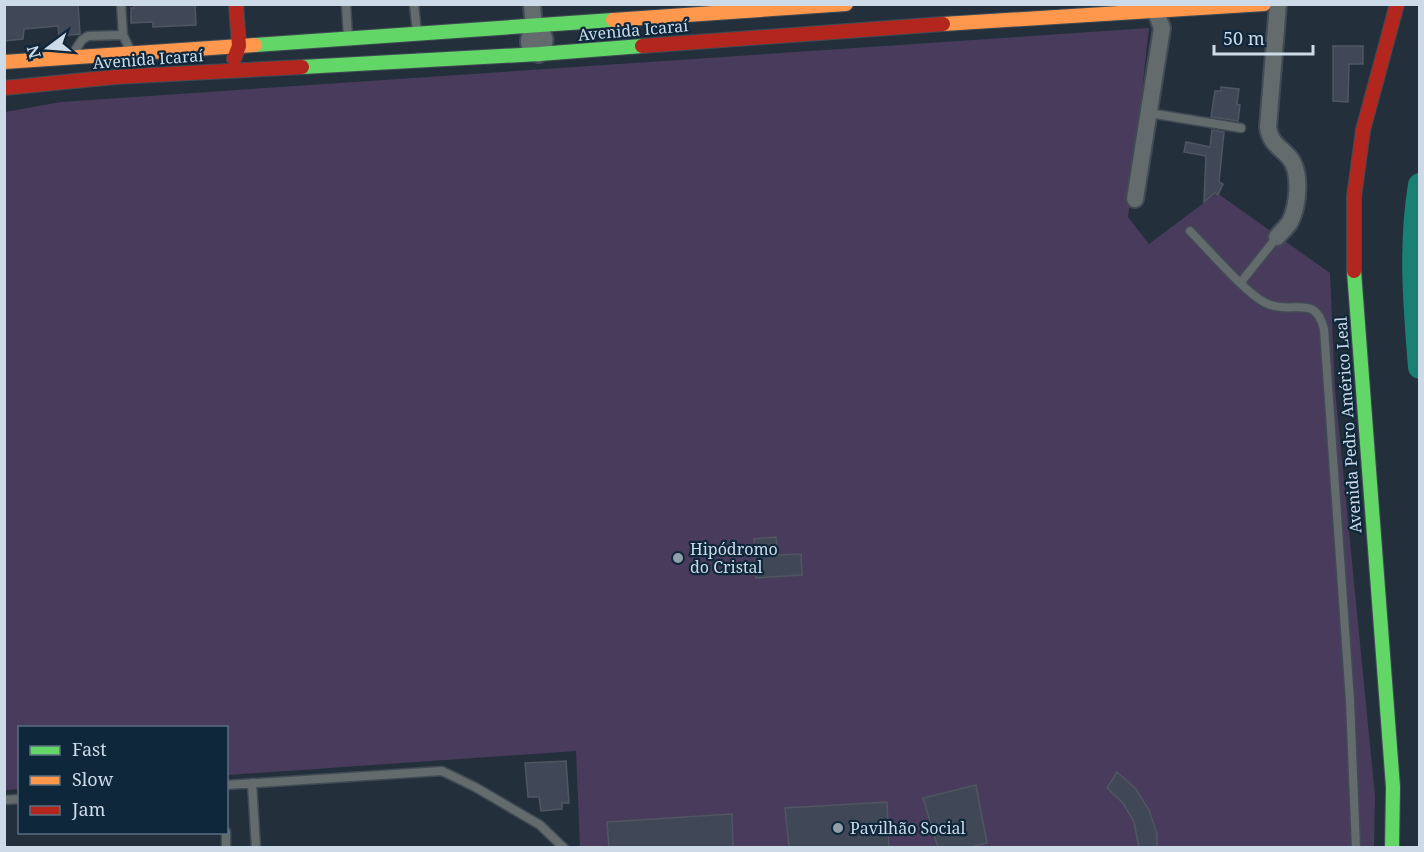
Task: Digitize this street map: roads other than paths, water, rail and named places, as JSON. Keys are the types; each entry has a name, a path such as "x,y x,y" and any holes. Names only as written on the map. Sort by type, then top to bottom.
{"main road":[{"path":"226,71 233,62 239,46 236,4"},
{"path":"1178,8 1264,4"},
{"name":"Avenida Pedro Américo Leal","path":"1392,848 1393,787 1354,285 1353,197 1363,130 1397,4"},
{"name":"Avenida Icaraí","path":"4,62 835,5"},
{"name":"Avenida Icaraí","path":"4,88 115,77 539,54 831,31 1158,15"}],"street":[{"path":"532,4 533,26 528,36 531,49 539,54"},
{"path":"1277,237 1289,223 1295,207 1297,174 1290,158 1273,144 1268,127 1278,4"},
{"path":"831,31 835,5"},
{"path":"1135,199 1149,113 1158,15 1178,8"}],"lane":[{"path":"121,4 123,35 132,53"},
{"path":"346,4 348,38"},
{"path":"414,4 417,34"},
{"path":"71,57 82,40 88,36 123,35"},
{"path":"1149,113 1240,128"},
{"path":"1190,231 1241,282 1266,303 1279,308 1305,307 1315,310 1321,316 1324,329 1350,700 1356,848"},
{"path":"1241,282 1277,237"},
{"path":"228,785 442,771 475,787 540,825 564,848"},
{"path":"252,783 256,848"}],"waterway":[{"path":"1420,185 1414,253 1420,367"}],"place":[{"name":"Hipódromo do Cristal","path":"678,558"},
{"name":"Pavilhão Social","path":"838,828"}]}
